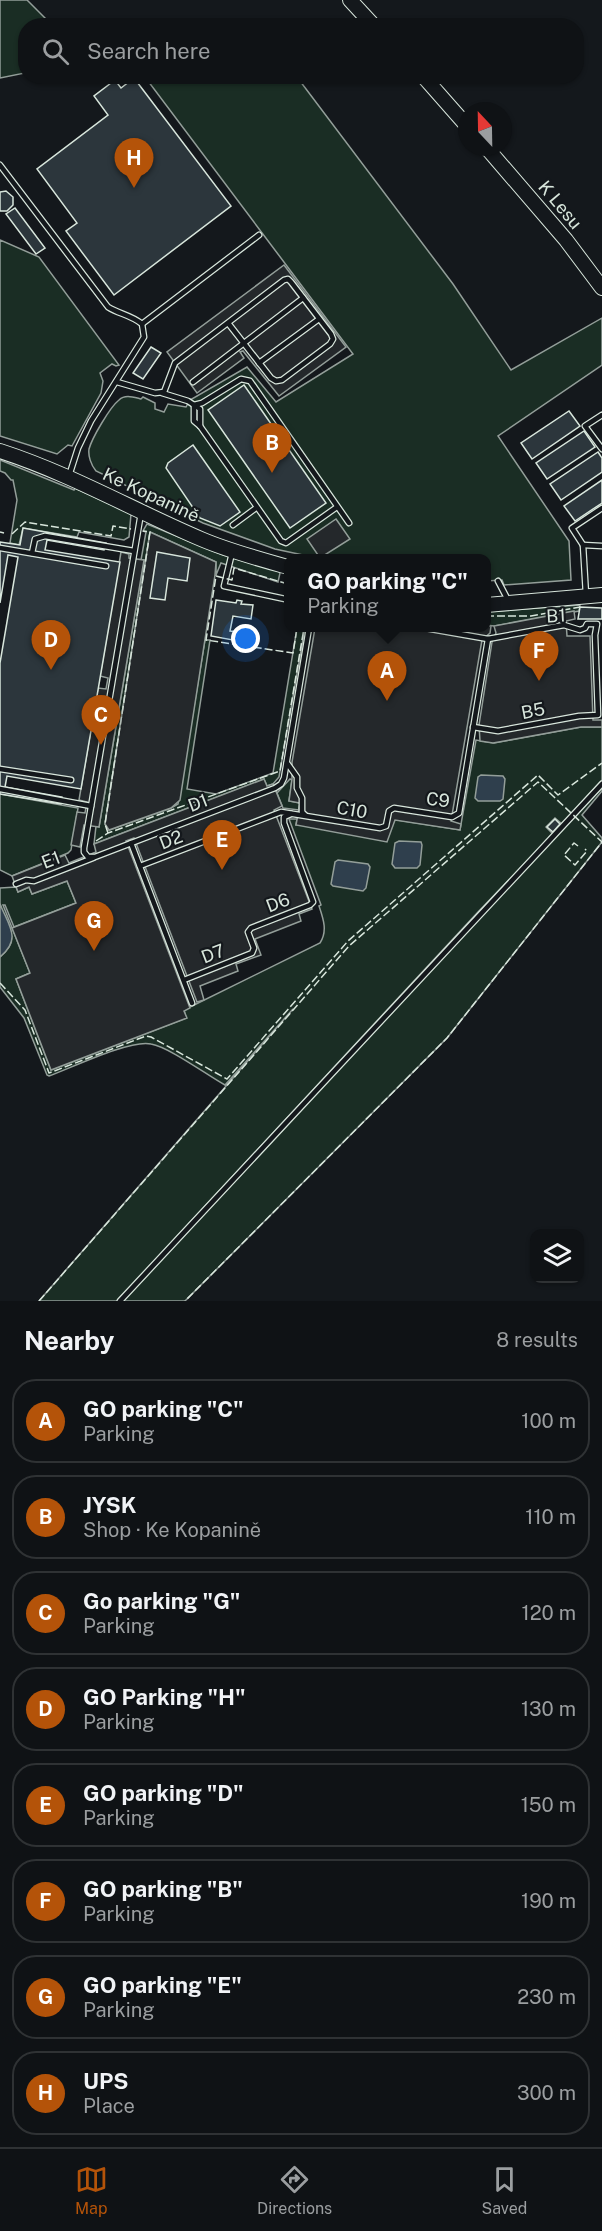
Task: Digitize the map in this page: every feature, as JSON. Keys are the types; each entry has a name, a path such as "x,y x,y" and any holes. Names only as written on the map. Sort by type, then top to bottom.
{"street":[{"path":"350,0 367,18"},
{"path":"430,84 458,116"},
{"name":"K Lesu","path":"494,156 566,240 602,288"},
{"name":"Ke Kopanině","path":"0,451 69,476 201,538 284,566"},
{"path":"491,605 602,595"}],"lane":[{"path":"0,165 108,307 132,316 142,324 144,337 91,421 78,448 69,476"},
{"path":"142,324 259,236"},
{"path":"162,393 175,363 284,280 288,279 291,282 333,339 330,344 282,380 276,381 271,378 228,323"},
{"path":"193,382 303,298"},
{"path":"259,363 320,319"},
{"path":"117,382 162,393 194,405 202,403 241,379 250,381 349,523"},
{"path":"194,405 194,421 200,426 281,541 286,543 337,507"},
{"path":"602,415 585,426 602,449"},
{"path":"233,525 256,508"},
{"path":"586,595 583,545 572,528 602,508"},
{"path":"93,857 84,850 142,510"},
{"path":"32,554 34,542 42,536 134,551"},
{"path":"583,545 602,546"},
{"path":"0,548 106,566"},
{"path":"232,550 224,586 284,599"},
{"path":"498,580 509,603"},
{"name":"B1","path":"488,639 564,626 580,630 587,624 597,624 595,635 598,715"},
{"path":"306,815 302,812 303,801 297,788 297,777 287,760 308,632"},
{"path":"451,632 488,639 473,727"},
{"name":"B5","path":"473,727 498,731 579,716 598,715"},
{"name":"C9","path":"394,808 452,817 458,814 473,727"},
{"name":"D1","path":"131,843 275,788 284,778 287,760"},
{"path":"0,769 71,780"},
{"path":"120,1301 602,784"},
{"path":"0,789 91,806"},
{"name":"C10","path":"278,813 306,815 380,828 386,826 389,811 394,808"},
{"name":"D2","path":"140,866 278,813"},
{"name":"D6","path":"252,953 254,948 248,932 251,928 313,902 284,823 284,817 291,814"},
{"path":"131,843 192,1003"},
{"name":"E1","path":"16,884 26,880 34,881 131,843"},
{"name":"D7","path":"184,980 252,953"}],"green space":[{"path":"0,0 27,0 45,18 18,18 18,74 0,78"},
{"path":"150,84 302,84 453,284 511,370 602,318 602,365 498,436 569,541 571,580 504,585 502,580 491,581 491,554 298,554 275,549 203,523 96,471 90,460 89,449 94,438 106,416 121,398 141,399 143,397 155,403 155,409 164,412 168,404 186,407 190,400 247,367 276,402 353,354"},
{"path":"0,240 39,257 119,365 112,364 100,373 103,381 101,393 72,446 68,445 57,454 0,436"},
{"path":"0,460 74,490 75,488 131,514 129,537 124,540 79,532 77,537 23,528 19,545 10,543 17,500 13,480 0,471"},
{"path":"147,524 223,555 280,573 278,582 221,563 216,575 216,562 150,532 105,824 109,830 178,804 205,640 210,640 187,789 216,794 273,773 296,632 304,632 279,777 273,784 267,786 264,779 94,844 96,826 99,827 144,560 141,560 146,532 143,531"},
{"path":"580,605 579,611 494,626 491,626 491,612"},
{"path":"581,727 602,727 602,780 562,824 555,818 546,827 553,834 117,1301 39,1301 293,1009 225,1085 178,1056 151,1044 116,1050 49,1076 24,1018 0,987 0,957 11,944 12,937 0,903 0,888 16,887 18,892 29,887 32,894 67,881 76,903 14,927 3,905 30,973 16,979 51,1070 186,1018 184,1010 320,943 324,929 319,906 321,905 289,819 297,819 296,825 391,819 460,830 476,740 494,743"},
{"path":"290,779 292,780 289,801 300,803 299,810 283,808 277,793"},
{"path":"602,787 602,791 582,815 602,838 602,842 447,1038 185,1301 123,1301 423,980"},
{"path":"0,794 78,808 71,850 12,876 0,870"}],"shaded area":[{"path":"284,265 346,347 279,396 243,351 240,352 244,358 197,393 167,352"},
{"path":"336,519 350,539 326,554 317,554 307,539"},
{"path":"150,532 216,562 215,575 180,800 171,808 109,830 105,824"},
{"path":"121,552 129,554 129,558 144,560 99,827 84,825 80,847 71,845 77,812 85,813 87,802 79,800 98,688 106,689 108,678 100,676"},
{"path":"574,611 575,619 566,621 567,636 590,636 593,720 602,720 602,727 581,727 493,743 480,741 479,725 492,642 496,633 494,626"},
{"path":"314,632 490,632 482,640 451,821 461,824 460,830 395,820 387,842 296,825 300,803 289,801 292,762"},
{"path":"264,779 267,786 273,784 282,806 274,810 312,909 299,914 301,921 255,939 261,955 236,964 238,971 200,986 204,1000 197,1002 134,838 126,841 190,1008 184,1011 187,1018 51,1070 16,979 30,973 12,928 76,903 67,881 32,894 29,887 18,892 12,876 65,855 69,863 96,852 94,844"}],"water":[{"path":"481,775 503,776 505,779 503,799 478,801 475,798 478,777"},
{"path":"399,841 421,842 420,865 417,868 395,868 392,864 395,843"},
{"path":"338,860 368,864 370,867 366,888 363,891 331,884 335,862"},
{"path":"0,904 10,926 12,938 11,944 0,957"}],"building":[{"path":"110,84 118,84 121,88 126,84 139,84 231,206 114,295 66,231 77,223 37,169 108,115 94,96"},
{"path":"6,191 13,197 13,205 7,211 0,211 0,192"},
{"path":"15,208 45,248 36,254 6,214"},
{"path":"151,347 161,353 143,379 133,373"},
{"path":"244,385 326,503 290,528 208,410"},
{"path":"569,411 580,426 532,459 521,443"},
{"path":"584,431 595,447 547,479 536,463"},
{"path":"193,445 240,512 220,526 200,518 166,468 168,463"},
{"path":"598,452 602,458 602,472 561,500 550,484"},
{"path":"602,480 602,503 575,521 564,506"},
{"path":"23,528 106,543 104,550 47,540 45,550 120,562 81,789 7,776 5,787 62,797 61,804 0,794 0,663 18,557 8,555 0,603 0,542 20,545"},
{"path":"157,552 190,558 187,581 168,578 165,600 150,598"},
{"path":"216,600 236,603 237,600 242,601 241,604 253,605 251,619 233,616 230,631 240,632 238,641 211,636"},
{"path":"580,607 602,608 602,619 578,619"},
{"path":"555,819 560,824 553,832 547,827"}],"fence":[{"path":"12,534 25,522 111,536 113,526 131,529"},
{"path":"108,833 105,824 150,532 143,531"},
{"path":"0,532 4,533"},
{"path":"284,583 234,568 232,580 216,576 206,640 293,653 296,632"},
{"path":"491,616 531,616 580,607"},
{"path":"96,841 108,833 280,771 303,632"},
{"path":"0,983 25,1010 49,1073 146,1036 227,1079 348,941 538,775 558,795 602,763"},
{"path":"39,1301 349,946 538,782 602,842 447,1038 185,1301"},
{"path":"578,846 574,843 564,855 575,865 587,851 585,849"}],"place":[{"name":"UPS","path":"134,188"},
{"name":"JYSK","path":"272,473"},
{"name":"GO Parking \"H\"","path":"51,670"},
{"name":"GO parking \"B\"","path":"539,681"},
{"name":"GO parking \"C\"","path":"387,701"},
{"name":"Go parking \"G\"","path":"101,745"},
{"name":"GO parking \"D\"","path":"222,870"},
{"name":"GO parking \"E\"","path":"94,951"}]}
